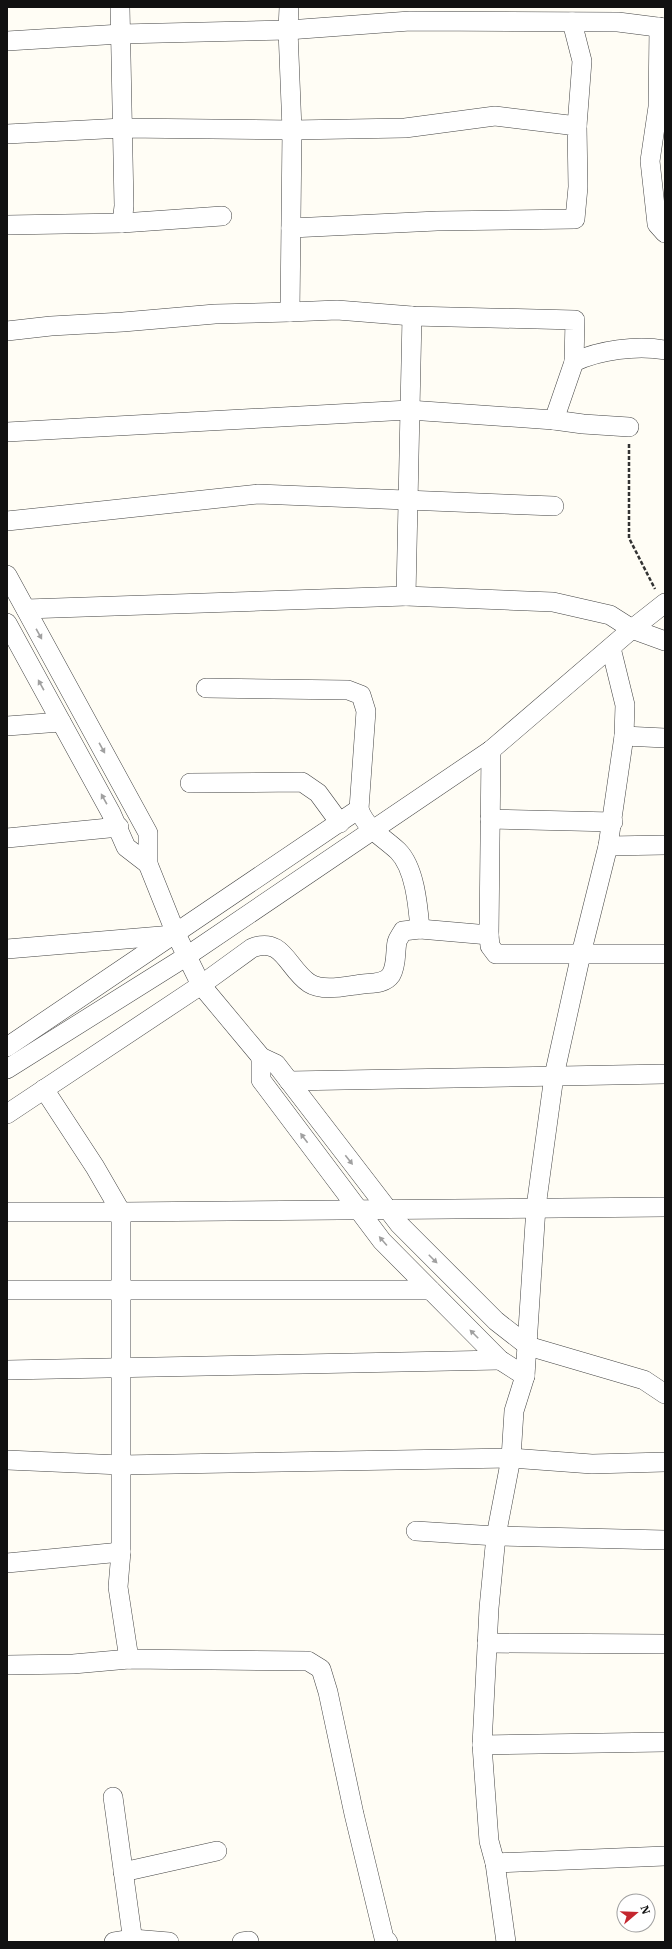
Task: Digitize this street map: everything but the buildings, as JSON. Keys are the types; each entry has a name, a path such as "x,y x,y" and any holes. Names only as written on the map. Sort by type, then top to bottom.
{"street":[{"path":"120,7 124,206 122,223"},
{"path":"289,7 288,30 292,130 290,312"},
{"path":"7,41 121,34 288,30 410,20 582,17 662,27 658,107 660,133 650,161 657,224 665,233"},
{"path":"291,228 437,220 575,219 578,187 577,126 582,61 582,17"},
{"path":"7,134 123,128 292,130 405,128 495,116 577,126"},
{"path":"7,225 122,223 222,216"},
{"path":"7,330 215,314 337,310 412,316 575,320 574,362 554,420"},
{"path":"406,596 412,316"},
{"path":"574,362 590,354 611,350 665,350"},
{"path":"7,432 409,410 554,420 628,428"},
{"path":"7,520 258,494 554,506"},
{"path":"7,575 148,833 148,864 176,934 201,985 261,1057 276,1064 399,1224 496,1321 528,1346 644,1380 665,1394"},
{"path":"26,610 406,596 553,602 610,615 632,629 665,641"},
{"path":"7,1069 187,956 491,750 664,603"},
{"path":"8,625 118,827 126,847 148,864"},
{"path":"506,1942 495,1863 489,1841 482,1745 487,1643 496,1536 511,1458 514,1411 525,1376 536,1207 554,1076 581,954 613,822 624,736 625,705 611,648"},
{"path":"206,688 348,690 361,695 366,711 360,809 362,817 372,831 399,852 408,869 417,893 420,929"},
{"path":"7,726 61,722"},
{"path":"624,736 665,738"},
{"path":"491,750 489,935 490,946 496,954 665,954"},
{"path":"190,783 302,782 310,786 318,793 340,823"},
{"path":"7,1047 360,809"},
{"path":"490,819 613,822"},
{"path":"7,838 118,827"},
{"path":"608,846 665,845"},
{"path":"7,1114 201,985 252,948 261,945 270,945 278,949 294,969 309,983 319,987 331,988 384,981 391,975 397,954 397,941 403,931 420,929 489,935"},
{"path":"7,948 176,934"},
{"path":"261,1057 261,1080 382,1241 500,1360 525,1376"},
{"path":"289,1081 665,1074"},
{"path":"44,1089 96,1167 121,1212 121,1552 118,1587 129,1659"},
{"path":"7,1212 665,1207"},
{"path":"7,1290 430,1290"},
{"path":"7,1370 500,1360"},
{"path":"644,1380 665,1378"},
{"path":"7,1460 121,1464 511,1458 592,1464 665,1462"},
{"path":"416,1531 496,1536 665,1540"},
{"path":"7,1564 121,1552"},
{"path":"487,1643 665,1644"},
{"path":"7,1665 73,1664 129,1659 308,1661 321,1670 328,1692 356,1822 384,1938 388,1942"},
{"path":"482,1745 665,1742"},
{"path":"113,1797 133,1940"},
{"path":"123,1872 217,1851"},
{"path":"495,1863 665,1856"},
{"path":"114,1942 133,1940 169,1942"}],"path":[{"path":"628,428 629,538 646,575 664,603"}]}
